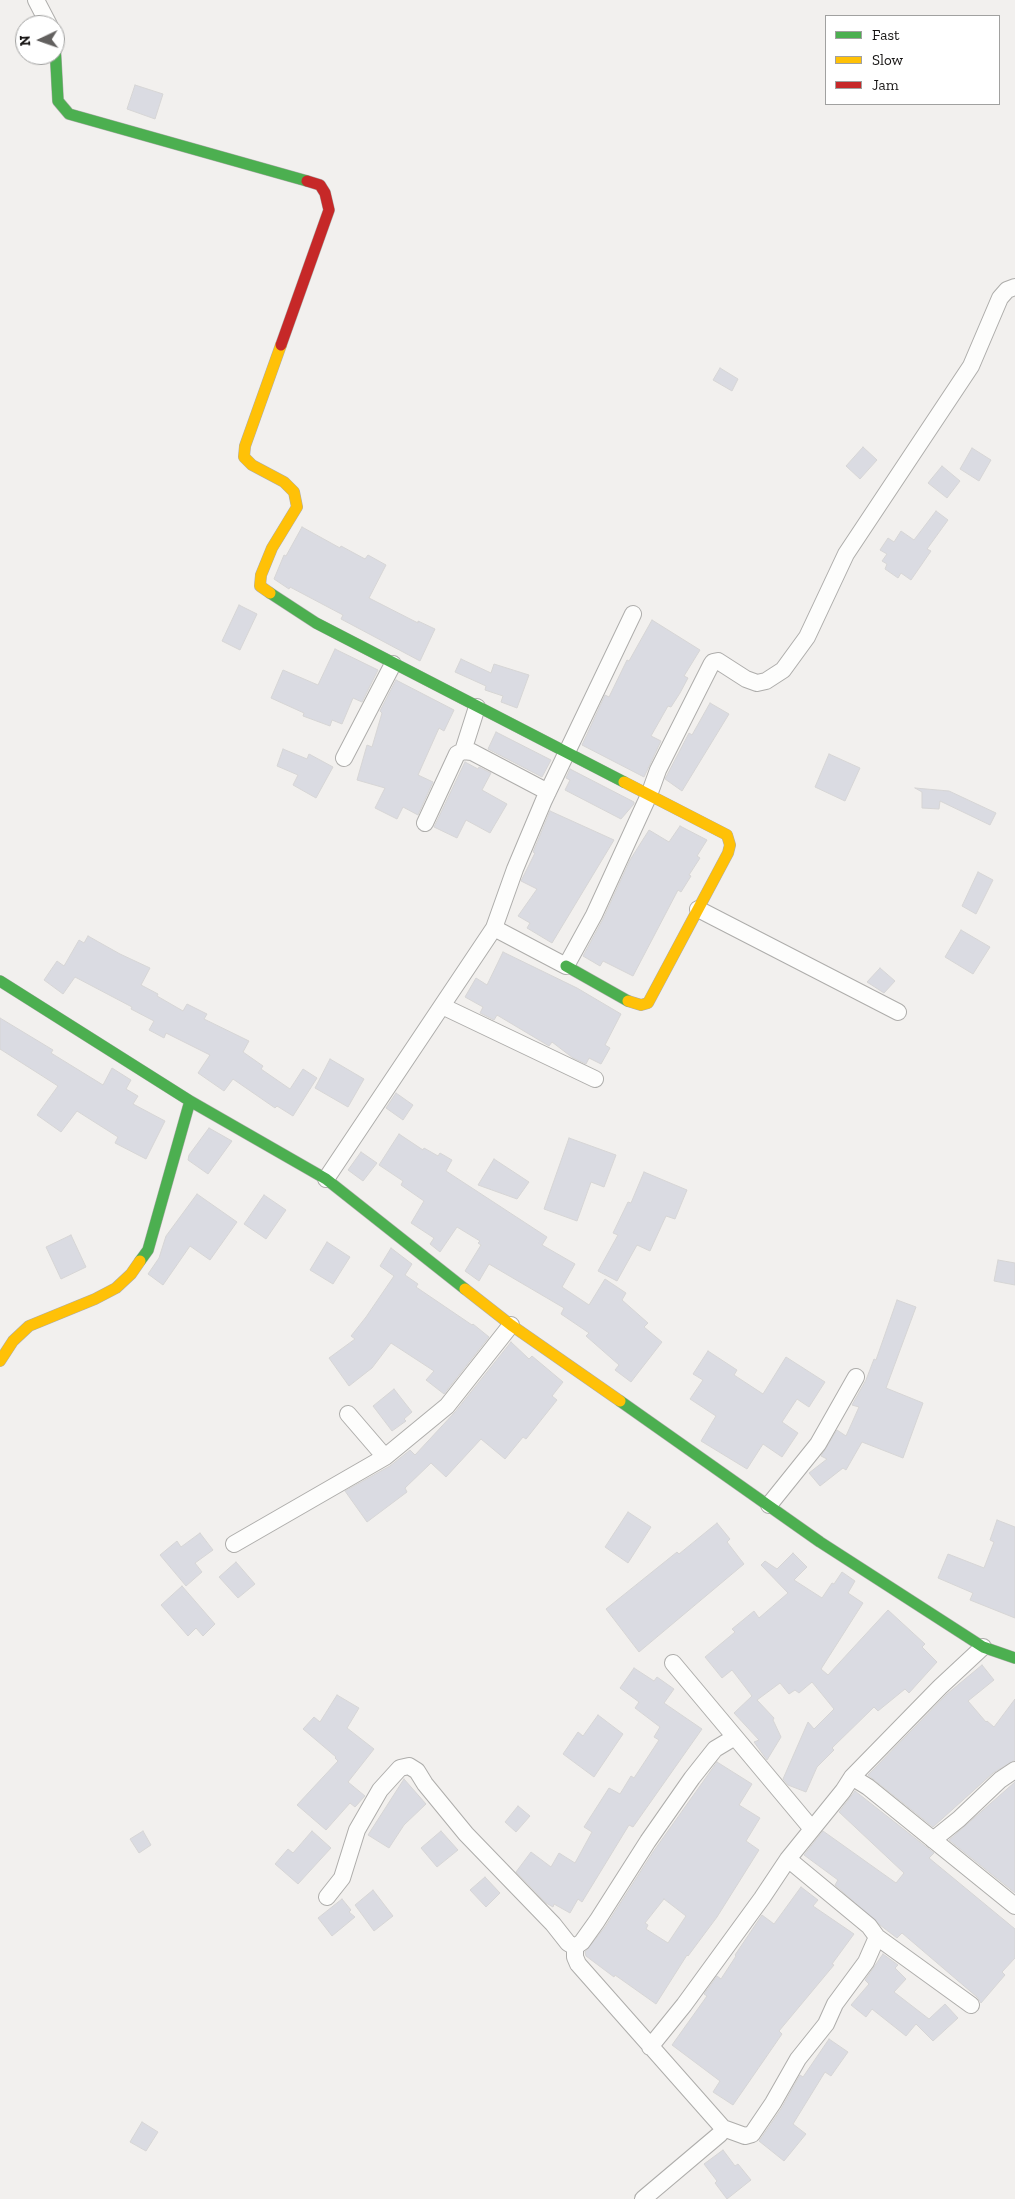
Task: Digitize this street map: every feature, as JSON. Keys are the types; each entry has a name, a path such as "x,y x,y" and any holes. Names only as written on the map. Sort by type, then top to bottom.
{"street":[{"path":"36,0 44,15"},
{"path":"56,65 58,101 69,114 320,185 325,193 329,210 245,446 244,457 252,466 284,482 294,492 297,507 272,548 261,575 260,586 316,623 727,835 730,845 728,853 666,974 648,1003 641,1005 626,1000 494,928"},
{"path":"566,966 594,915 649,795 658,770 713,662 718,662 757,683 766,681 783,670 807,637 846,554 971,366 1000,298 1007,290 1015,288"},
{"path":"326,1179 494,928 515,868 548,792 633,614"},
{"path":"344,758 394,664"},
{"path":"463,751 477,707"},
{"path":"424,823 456,754 463,751 472,752 548,792"},
{"path":"698,909 898,1012"},
{"path":"0,980 190,1101 326,1179 511,1325 820,1542 984,1647 1015,1658"},
{"path":"442,1006 595,1079"},
{"path":"0,1361 13,1341 29,1326 116,1288 131,1274 148,1250 190,1101"},
{"path":"234,1544 385,1457 448,1406 511,1325"},
{"path":"769,1505 818,1444 856,1377"},
{"path":"348,1414 385,1457"},
{"path":"650,2047 702,1980 788,1859 852,1776 940,1687 984,1647"},
{"path":"673,1664 812,1830"},
{"path":"575,1947 582,1942 598,1921 648,1841 692,1778 715,1749 735,1737"},
{"path":"327,1897 342,1878 357,1830 380,1790 400,1768 409,1766 417,1771 425,1784 466,1834 553,1924 568,1943 575,1947"},
{"path":"933,1840 959,1819 1000,1780 1015,1770"},
{"path":"852,1776 1015,1906"},
{"path":"788,1859 869,1926 877,1937 971,2005"},
{"path":"575,1947 575,1957 578,1964 650,2047 723,2128 745,2136 752,2134 798,2059 826,2024 835,2004 866,1962 877,1937"},
{"path":"643,2199 720,2134 723,2128"}],"building":[{"path":"135,85 163,94 155,119 127,109"},
{"path":"720,368 738,379 732,391 713,380"},
{"path":"863,447 877,460 860,479 846,466"},
{"path":"972,448 991,460 979,481 960,469"},
{"path":"942,466 960,481 947,498 928,483"},
{"path":"936,511 948,520 927,549 931,551 911,580 901,573 898,578 885,569 887,564 882,561 887,554 880,550 888,538 894,542 901,531 914,540"},
{"path":"302,527 340,548 341,546 365,559 368,555 386,565 369,598 418,623 418,621 435,629 420,661 341,619 343,615 290,587 289,589 274,579 284,555 286,556"},
{"path":"239,605 257,614 240,650 222,641"},
{"path":"652,620 700,650 684,676 688,678 680,693 671,707 668,706 651,736 661,741 644,777 582,745 605,695 609,697 627,660 629,661"},
{"path":"335,649 378,670 362,702 353,698 342,724 332,720 330,726 303,716 304,713 271,698 283,670 318,685"},
{"path":"461,659 491,673 494,664 529,675 517,708 501,702 503,696 485,690 486,686 455,672"},
{"path":"396,680 454,710 444,731 439,728 418,775 433,782 418,815 403,807 397,819 375,808 385,788 357,780 367,745 372,747 382,713 380,711"},
{"path":"710,703 729,714 682,791 665,779 689,733 692,735"},
{"path":"496,732 551,760 542,777 488,749"},
{"path":"283,749 307,759 309,754 333,767 316,798 293,785 298,775 277,766"},
{"path":"829,754 860,768 845,801 815,787"},
{"path":"465,762 491,773 482,790 507,804 490,833 466,820 457,838 434,827"},
{"path":"570,769 634,802 634,804 621,819 565,790 570,780 566,778"},
{"path":"915,788 949,791 996,813 990,825 940,801 939,809 922,808 922,792"},
{"path":"550,811 614,840 552,943 527,928 530,923 518,916 537,889 521,881 535,853 533,852"},
{"path":"680,826 707,840 697,856 700,858 689,875 691,876 681,892 678,890 633,976 603,961 600,966 583,956 603,919 630,860 649,830 669,842"},
{"path":"978,872 993,880 976,914 962,906"},
{"path":"961,930 990,947 973,974 945,957"},
{"path":"88,936 150,968 141,985 158,994 157,996 183,1011 187,1004 207,1014 204,1019 249,1041 243,1052 263,1066 261,1069 290,1089 303,1069 317,1078 293,1116 277,1106 275,1108 233,1079 224,1091 198,1073 210,1055 166,1033 164,1038 149,1030 154,1021 131,1009 132,1007 75,977 63,994 44,980 57,961 64,966 79,940 84,943"},
{"path":"503,952 577,988 621,1014 605,1045 610,1048 601,1064 589,1058 586,1064 573,1058 552,1042 549,1046 497,1015 494,1020 480,1013 483,1007 465,997 476,978 487,985"},
{"path":"880,968 895,981 884,993 867,982"},
{"path":"0,1018 53,1050 51,1053 103,1085 112,1068 131,1080 126,1089 138,1096 133,1104 165,1121 146,1159 115,1143 118,1137 77,1111 61,1132 37,1115 58,1086 0,1049"},
{"path":"330,1059 364,1079 348,1107 315,1088"},
{"path":"396,1093 413,1105 403,1120 386,1108"},
{"path":"209,1128 232,1141 208,1174 188,1160 189,1155"},
{"path":"399,1134 423,1150 424,1148 438,1156 440,1153 452,1160 446,1171 547,1237 542,1245 575,1264 562,1287 589,1305 605,1279 626,1293 622,1300 648,1323 644,1327 662,1342 631,1382 615,1370 619,1365 586,1336 589,1333 561,1314 564,1308 489,1264 479,1281 465,1271 481,1245 478,1243 480,1241 457,1227 440,1252 430,1244 434,1238 411,1223 424,1201 401,1185 403,1181 379,1165"},
{"path":"569,1138 616,1155 604,1187 591,1182 577,1221 544,1209"},
{"path":"361,1152 377,1163 363,1181 348,1170"},
{"path":"494,1159 529,1182 517,1199 478,1185"},
{"path":"644,1172 687,1190 675,1219 666,1216 650,1251 637,1245 617,1281 598,1271 618,1235 613,1233 628,1202 631,1203"},
{"path":"197,1194 237,1222 210,1260 190,1246 163,1285 148,1274 159,1258 166,1236"},
{"path":"264,1195 286,1210 266,1239 244,1224"},
{"path":"71,1235 86,1267 61,1279 46,1247"},
{"path":"327,1242 350,1257 333,1284 310,1270"},
{"path":"391,1248 412,1264 405,1275 418,1284 416,1287 473,1324 489,1337 444,1394 426,1380 434,1371 391,1343 372,1368 349,1386 329,1358 355,1339 351,1336 394,1276 380,1266"},
{"path":"998,1260 1015,1263 1015,1285 994,1281"},
{"path":"897,1300 916,1307 886,1388 923,1403 903,1458 862,1442 846,1470 843,1468 820,1486 809,1473 827,1459 821,1456 837,1430 846,1436 859,1407 852,1405 866,1380 874,1359 876,1360"},
{"path":"511,1342 529,1359 532,1356 563,1382 552,1396 557,1400 526,1439 523,1437 505,1459 481,1439 446,1477 431,1463 405,1488 407,1492 367,1522 345,1491 390,1466 410,1450 415,1455 455,1412"},
{"path":"708,1351 737,1370 734,1375 763,1394 786,1357 825,1382 809,1407 797,1399 782,1422 798,1433 782,1457 763,1444 747,1469 701,1441 716,1416 690,1399 703,1380 693,1374"},
{"path":"394,1389 412,1412 404,1419 406,1421 392,1431 373,1406"},
{"path":"628,1512 651,1527 628,1563 605,1547"},
{"path":"997,1520 1015,1527 1015,1618 970,1600 973,1593 938,1578 948,1554 984,1568 994,1542 990,1540"},
{"path":"717,1523 730,1539 727,1542 744,1564 639,1652 606,1609 677,1552 679,1554"},
{"path":"200,1533 213,1550 195,1563 202,1572 186,1586 160,1555 177,1541 181,1547"},
{"path":"793,1553 807,1567 794,1580 822,1598 842,1572 855,1581 848,1593 863,1603 821,1669 828,1675 888,1610 925,1644 922,1647 937,1662 909,1693 905,1689 878,1711 874,1707 832,1748 834,1750 817,1767 806,1792 788,1785 783,1779 808,1722 814,1729 834,1709 812,1682 799,1693 795,1690 789,1694 780,1683 757,1700 774,1718 773,1720 781,1737 767,1760 754,1742 759,1740 734,1713 752,1696 732,1670 722,1678 705,1657 735,1632 732,1629 754,1611 759,1618 788,1593 761,1565 765,1561 777,1569"},
{"path":"236,1562 255,1584 238,1598 219,1577"},
{"path":"182,1586 215,1624 203,1636 196,1628 188,1636 161,1605"},
{"path":"982,1665 994,1680 968,1701 986,1722 994,1727 1015,1699 1015,1760 993,1773 933,1827 868,1775 947,1694"},
{"path":"634,1668 654,1681 657,1677 674,1689 664,1703 702,1729 633,1827 629,1825 582,1902 578,1899 570,1913 554,1904 553,1907 546,1903 516,1872 531,1852 551,1867 559,1853 575,1863 592,1832 584,1827 609,1788 620,1794 631,1776 634,1778 659,1740 654,1737 660,1727 635,1708 639,1702 620,1688"},
{"path":"337,1695 359,1708 347,1728 374,1749 348,1782 365,1796 355,1807 350,1803 326,1830 297,1805 338,1761 336,1757 303,1729 314,1717 320,1722"},
{"path":"598,1715 623,1734 594,1777 563,1754 578,1732 583,1736"},
{"path":"717,1762 752,1784 739,1805 760,1818 746,1841 759,1850 717,1917 687,1955 656,2004 615,1975 614,1977 586,1956 585,1952 605,1927 653,1852","holes":["664,1899 686,1916 668,1943 646,1929 648,1925 645,1923"]},
{"path":"404,1779 426,1804 404,1825 389,1848 368,1835"},
{"path":"1015,1782 1015,1893 949,1840"},
{"path":"855,1791 934,1853 929,1858 1015,1929 1015,1958 1002,1972 1005,1975 981,2003 977,1997 902,1933 897,1938 880,1925 835,1885 838,1880 804,1855 823,1831 896,1883 904,1873 839,1812"},
{"path":"518,1806 530,1816 516,1832 505,1822"},
{"path":"143,1831 151,1845 139,1853 130,1839"},
{"path":"312,1831 331,1848 298,1884 275,1864 288,1849 293,1853"},
{"path":"441,1831 458,1850 437,1867 421,1848"},
{"path":"485,1877 500,1893 486,1907 470,1890"},
{"path":"801,1887 818,1900 813,1906 854,1934 832,1964 834,1965 779,2031 782,2034 733,2105 713,2092 720,2081 672,2045 707,1996 704,1994 717,1976 721,1979 762,1915 774,1924"},
{"path":"373,1890 393,1916 374,1931 355,1905"},
{"path":"342,1899 351,1910 349,1912 355,1917 332,1936 318,1918"},
{"path":"883,1954 898,1965 895,1968 906,1979 894,1992 929,2019 945,2004 958,2018 933,2041 916,2024 906,2036 872,2009 866,2017 851,2005 869,1984 865,1980"},
{"path":"829,2039 848,2052 831,2076 825,2072 793,2124 806,2134 784,2161 759,2141 781,2109 800,2075 803,2077"},
{"path":"142,2122 158,2132 146,2151 130,2142"},
{"path":"723,2150 735,2166 738,2164 751,2180 727,2199 715,2183 717,2181 704,2164"}],"traffic: fast":[{"path":"56,65 58,101 69,114 307,181"},
{"path":"270,593 316,623 624,782"},
{"path":"566,966 628,1001"},
{"path":"0,981 190,1101 326,1179 465,1289"},
{"path":"140,1261 148,1250 190,1101"},
{"path":"620,1401 820,1542 983,1647 1015,1658"}],"traffic: slow":[{"path":"270,593 260,586 261,575 272,548 297,507 294,492 284,482 252,465 244,457 245,446 281,345"},
{"path":"624,782 727,835 730,845 728,853 648,1003 641,1005 628,1001"},
{"path":"0,1361 13,1341 29,1326 95,1299 116,1288 131,1274 140,1261"},
{"path":"465,1289 511,1325 620,1401"}],"traffic: jam":[{"path":"281,345 329,210 325,193 320,185 307,181"}]}
